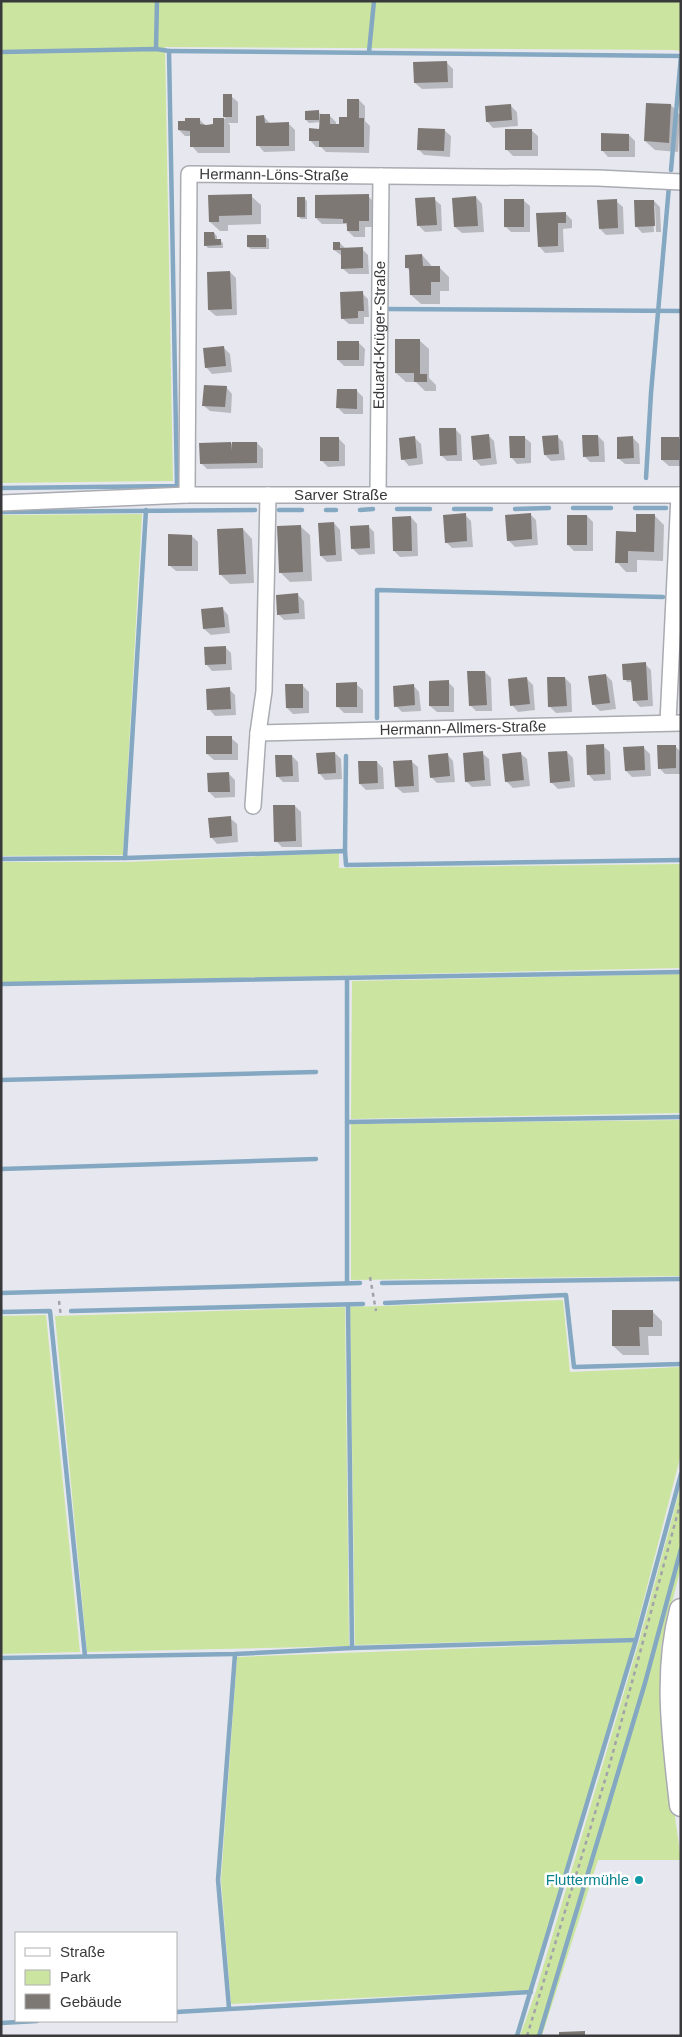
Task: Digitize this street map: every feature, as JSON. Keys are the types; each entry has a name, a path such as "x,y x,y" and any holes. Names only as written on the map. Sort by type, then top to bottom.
{"main road":[{"path":"681,1610 677,1626 672,1674 672,1723 681,1805"}],"street":[{"name":"Hermann-Löns-Straße","path":"187,495 189,174 598,178 681,182"},
{"name":"Eduard-Krüger-Straße","path":"378,494 380,176"},
{"name":"Sarver Straße","path":"1,503 187,495 680,495"},
{"path":"253,806 258,733 264,691 268,495"},
{"name":"Hermann-Allmers-Straße","path":"258,733 674,723 680,495"}],"path":[{"path":"370,1277 376,1311"},
{"path":"59,1301 61,1317"},
{"path":"527,2036 609,1767 681,1501"}],"green space":[{"path":"1,1 681,1 681,51 165,47 173,481 1,483"},
{"path":"142,514 123,855 1,856 1,515"},
{"path":"339,853 339,868 681,864 681,968 1,983 1,862 127,862"},
{"path":"681,974 681,1113 351,1119 352,981"},
{"path":"681,1120 681,1276 351,1280 351,1124"},
{"path":"563,1300 570,1372 681,1367 681,1454 634,1638 355,1645 350,1307"},
{"path":"345,1307 349,1646 87,1652 55,1316"},
{"path":"46,1315 80,1652 1,1654 1,1316"},
{"path":"681,1485 681,1567 661,1647 665,1745 681,1860 598,1860 542,2036 520,2036 536,1991 640,1638"},
{"path":"634,1642 530,1990 231,2004 221,1880 237,1657"}],"building":[{"path":"447,61 448,82 414,83 413,62"},
{"path":"223,94 232,94 232,117 223,117"},
{"path":"347,99 359,99 359,118 364,118 364,147 319,147 319,141 309,141 309,128 319,129 320,114 330,114 330,124 339,124 339,117 347,117"},
{"path":"646,103 671,104 669,143 644,141"},
{"path":"511,104 512,120 486,122 485,106"},
{"path":"319,110 319,120 305,120 305,111"},
{"path":"264,115 265,123 289,122 289,146 256,146 256,116"},
{"path":"185,118 200,118 200,124 206,125 213,124 213,118 224,118 224,147 190,147 190,131 178,130 178,121 185,121"},
{"path":"418,128 445,129 444,151 417,150"},
{"path":"505,129 532,129 532,150 505,150"},
{"path":"601,133 629,134 629,151 601,151"},
{"path":"252,194 252,215 219,216 219,222 209,222 208,195"},
{"path":"369,194 369,221 359,221 359,231 347,231 347,223 343,223 343,219 315,218 315,195"},
{"path":"476,196 478,226 454,227 452,198"},
{"path":"297,197 305,197 305,217 297,217"},
{"path":"435,197 437,225 417,226 415,198"},
{"path":"504,199 524,199 524,227 504,227"},
{"path":"617,199 618,228 599,229 597,200"},
{"path":"634,200 654,200 655,226 635,227"},
{"path":"566,212 566,223 558,223 558,246 538,247 536,213"},
{"path":"204,232 214,232 215,239 221,239 221,245 204,246"},
{"path":"247,235 266,235 266,247 247,247"},
{"path":"333,242 340,242 340,248 363,247 363,268 341,269 341,250 333,250"},
{"path":"422,254 423,266 440,266 440,282 431,282 431,295 410,295 409,268 405,268 405,255"},
{"path":"230,271 232,309 208,310 207,272"},
{"path":"363,291 364,311 358,311 358,318 341,319 340,292"},
{"path":"395,339 420,339 420,374 427,374 427,382 414,382 414,373 395,373"},
{"path":"337,341 359,341 359,360 337,360"},
{"path":"224,346 226,366 205,368 203,348"},
{"path":"204,385 227,386 225,407 202,406"},
{"path":"337,389 357,389 357,409 336,408"},
{"path":"439,428 456,428 457,455 440,456"},
{"path":"489,434 491,458 473,460 471,436"},
{"path":"558,435 559,454 544,455 542,436"},
{"path":"582,435 598,435 599,456 583,457"},
{"path":"415,436 417,458 401,460 399,438"},
{"path":"509,436 525,436 525,458 510,458"},
{"path":"633,436 634,458 617,459 617,437"},
{"path":"320,437 339,437 339,461 320,461"},
{"path":"661,437 679,437 679,460 661,460"},
{"path":"231,442 231,451 232,442 257,442 257,463 200,464 199,443"},
{"path":"466,513 467,541 445,543 443,515"},
{"path":"531,513 532,539 507,541 505,515"},
{"path":"636,514 655,514 654,552 628,551 628,563 615,563 616,531 636,532"},
{"path":"567,515 587,515 587,545 567,545"},
{"path":"411,516 412,551 393,551 392,517"},
{"path":"334,522 336,555 320,556 318,523"},
{"path":"301,525 303,572 279,573 277,526"},
{"path":"369,525 370,548 351,549 350,526"},
{"path":"243,528 246,574 219,575 217,529"},
{"path":"168,534 192,535 192,566 168,566"},
{"path":"298,593 299,613 277,615 276,595"},
{"path":"223,607 225,627 203,629 201,609"},
{"path":"226,646 226,664 205,665 204,647"},
{"path":"646,662 648,700 633,701 631,680 623,680 622,664"},
{"path":"467,671 485,671 487,705 469,706"},
{"path":"606,674 610,703 592,705 588,676"},
{"path":"527,677 530,704 510,706 508,679"},
{"path":"547,677 565,677 567,706 548,707"},
{"path":"449,680 449,706 429,706 429,681"},
{"path":"357,682 357,707 336,707 336,683"},
{"path":"285,684 303,684 303,708 286,708"},
{"path":"414,684 415,705 394,707 393,686"},
{"path":"230,687 231,709 207,710 206,689"},
{"path":"206,736 232,736 232,754 206,754"},
{"path":"604,744 605,774 587,775 586,745"},
{"path":"657,745 676,745 676,768 658,769"},
{"path":"644,746 645,770 625,771 623,747"},
{"path":"483,751 485,780 465,782 463,753"},
{"path":"567,751 570,781 550,783 548,752"},
{"path":"335,752 336,773 318,774 316,753"},
{"path":"521,752 524,780 505,782 502,754"},
{"path":"448,753 450,776 430,778 428,755"},
{"path":"275,755 292,755 293,776 276,777"},
{"path":"412,760 414,786 395,787 393,761"},
{"path":"358,761 377,761 378,783 359,784"},
{"path":"229,772 230,792 208,792 207,773"},
{"path":"273,805 295,805 296,841 274,842"},
{"path":"231,816 232,836 210,838 208,818"},
{"path":"612,1310 653,1310 653,1327 639,1327 640,1346 612,1346"},
{"path":"585,2031 585,2036 559,2036 559,2032"}],"waterway":[{"path":"156,49 157,1"},
{"path":"369,52 374,1"},
{"path":"1,52 156,49 169,51 177,486 1,488"},
{"path":"169,51 681,56 671,170"},
{"path":"646,478 651,393 669,186"},
{"path":"386,309 681,311"},
{"path":"515,509 549,508"},
{"path":"573,508 611,508"},
{"path":"635,508 666,508"},
{"path":"360,510 373,509"},
{"path":"397,509 430,509"},
{"path":"454,509 491,509"},
{"path":"125,858 146,510"},
{"path":"1,512 255,510"},
{"path":"279,510 302,510"},
{"path":"326,510 336,510"},
{"path":"377,718 377,590 663,597"},
{"path":"345,851 346,756"},
{"path":"1,859 125,858 345,851 346,865 681,860"},
{"path":"1,984 681,972"},
{"path":"347,979 347,1283"},
{"path":"1,1080 316,1072"},
{"path":"347,1122 681,1117"},
{"path":"1,1169 316,1159"},
{"path":"382,1283 681,1279"},
{"path":"1,1293 360,1283"},
{"path":"385,1303 566,1295 574,1367 681,1364"},
{"path":"71,1311 363,1304"},
{"path":"348,1305 352,1648"},
{"path":"1,1312 50,1311 85,1656"},
{"path":"517,2036 636,1640 681,1474"},
{"path":"539,2036 645,1683 681,1549"},
{"path":"1,1658 235,1654 352,1648 636,1640"},
{"path":"229,2008 218,1880 235,1654"},
{"path":"178,2012 531,1992"},
{"path":"1,2023 19,2022"}],"place":[{"name":"Fluttermühle","path":"639,1880"}]}
